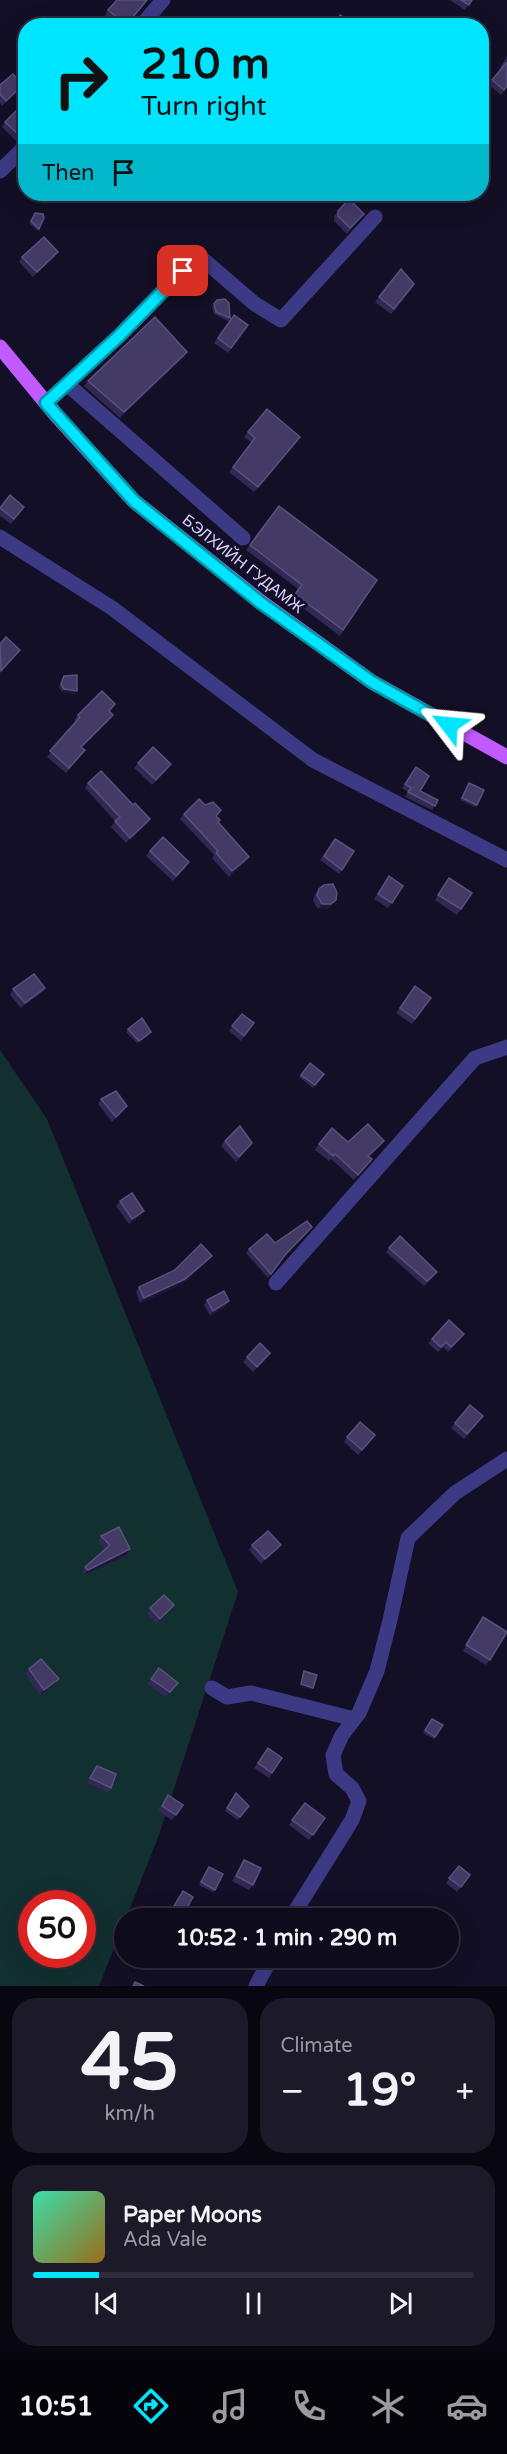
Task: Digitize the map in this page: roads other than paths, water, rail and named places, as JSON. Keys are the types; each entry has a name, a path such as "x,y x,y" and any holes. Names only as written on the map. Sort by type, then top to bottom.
{"main road":[{"name":"БЭЛХИЙН ГУДАМЖ","path":"0,347 46,403 134,501 261,603 372,682 507,757"}],"street":[{"path":"148,18 163,0"},
{"path":"0,171 18,154"},
{"path":"46,403 119,336 198,255 255,304 281,320 375,217"},
{"path":"67,384 243,538"},
{"path":"0,537 112,608 313,760 507,860"},
{"path":"276,1283 476,1058 507,1047"},
{"path":"297,1908 355,1812 358,1801 352,1788 342,1781 333,1767 333,1755 342,1735 359,1713 377,1671 408,1538 455,1493 507,1459"},
{"path":"212,1688 227,1697 250,1693 354,1719"},
{"path":"256,1986 266,1968"}]}
